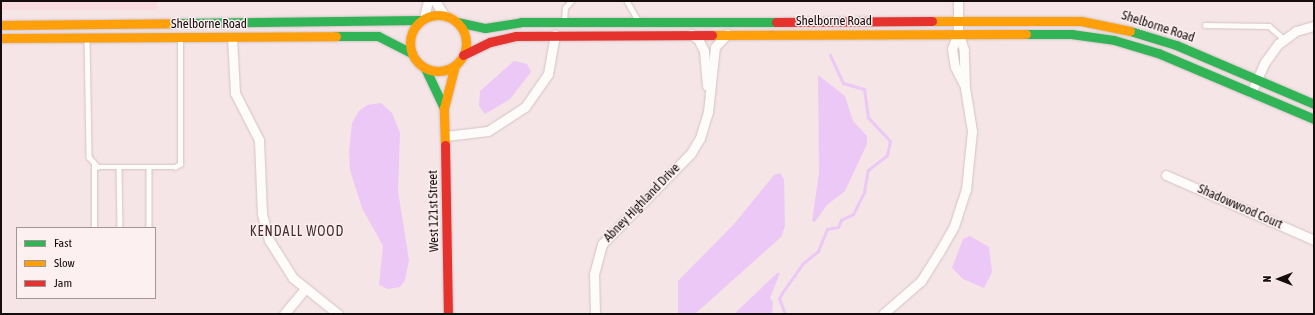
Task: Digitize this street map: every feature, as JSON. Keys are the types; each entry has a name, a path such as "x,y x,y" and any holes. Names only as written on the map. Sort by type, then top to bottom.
{"street":[{"path":"428,1 422,19 411,37 412,53 425,68 439,71 455,65 463,55 466,39 457,22 444,15 435,1"},
{"path":"883,314 921,281 956,221 966,190 972,150 970,112 965,88 964,50 957,26 958,1"},
{"path":"422,19 444,15"},
{"name":"Shelborne Road","path":"1,25 422,19"},
{"name":"Shelborne Road","path":"463,55 506,37 555,35 727,34 957,26 1070,20 1109,25 1176,44 1257,81 1314,104"},
{"name":"Shelborne Road","path":"457,22 485,28 521,22 565,21 957,26 1071,34 1114,40 1173,58 1314,119"},
{"path":"1251,93 1270,54 1284,39 1314,26"},
{"name":"Abney Highland Drive","path":"690,34 698,39 704,51 710,100"},
{"name":"Abney Highland Drive","path":"595,314 594,274 602,244 691,153 706,124 715,47 727,34"},
{"path":"446,136 488,131 525,106 548,74 555,35"},
{"name":"Shelborne Road","path":"1,38 378,36 412,53"},
{"path":"232,37 235,93 259,140 262,214 266,232 279,260 305,289 338,314"},
{"name":"West 121st Street","path":"448,314 446,136 444,108 455,65"},
{"name":"West 121st Street","path":"425,68 432,78 439,102 444,108"},
{"name":"Shadowwood Court","path":"1166,175 1314,240"},
{"path":"284,314 305,289"}],"lane":[{"path":"565,21 565,8 571,1"},
{"path":"626,1 638,21"},
{"path":"1205,25 1270,26 1284,39"},
{"path":"94,165 149,167 176,166 180,164 180,37"},
{"path":"87,38 89,157 94,165 94,227"},
{"path":"120,167 120,227"},
{"path":"149,167 149,227"}],"shaded area":[{"path":"1,1 157,1 157,10 1,10"},
{"path":"514,61 527,64 531,72 510,99 485,114 479,106 480,91"},
{"path":"818,75 845,96 853,121 867,136 867,144 845,191 827,205 815,222 812,221 819,173"},
{"path":"381,103 392,113 400,133 398,191 409,260 405,280 400,287 388,289 379,285 383,246 362,208 350,170 349,152 352,123 359,111 367,105"},
{"path":"780,173 784,179 785,226 781,237 695,314 678,314 678,281 735,223 774,175"},
{"path":"970,236 989,247 992,272 984,288 963,279 952,268 963,239"},
{"path":"777,273 780,273 770,298 773,302 772,314 734,314"}],"waterway":[{"path":"785,314 779,298 782,293 802,264 818,251 827,229 838,227 841,220 853,214 864,192 868,170 887,155 890,141 868,117 864,89 843,83 830,55"}],"traffic: fast":[{"path":"179,23 420,20"},
{"path":"457,22 485,28 521,22 776,22"},
{"path":"1130,31 1176,45 1314,104"},
{"path":"1026,34 1071,34 1114,40 1158,53 1314,119"},
{"path":"336,36 378,36 412,53"},
{"path":"425,68 444,108"}],"traffic: slow":[{"path":"438,15 449,17 458,23 464,32 466,43 464,54 458,63 449,69 438,71 427,69 418,63 412,54 410,43 412,32 418,23 427,17 438,15"},
{"path":"932,21 1081,21 1130,31"},
{"path":"1,25 179,23"},
{"path":"712,35 1026,34"},
{"path":"1,38 336,36"},
{"path":"445,145 444,108 455,65"}],"traffic: jam":[{"path":"776,22 932,21"},
{"path":"463,55 490,42 516,36 712,35"},
{"path":"445,145 448,314"}],"district":[{"name":"KENDALL WOOD","path":"297,231"}]}
